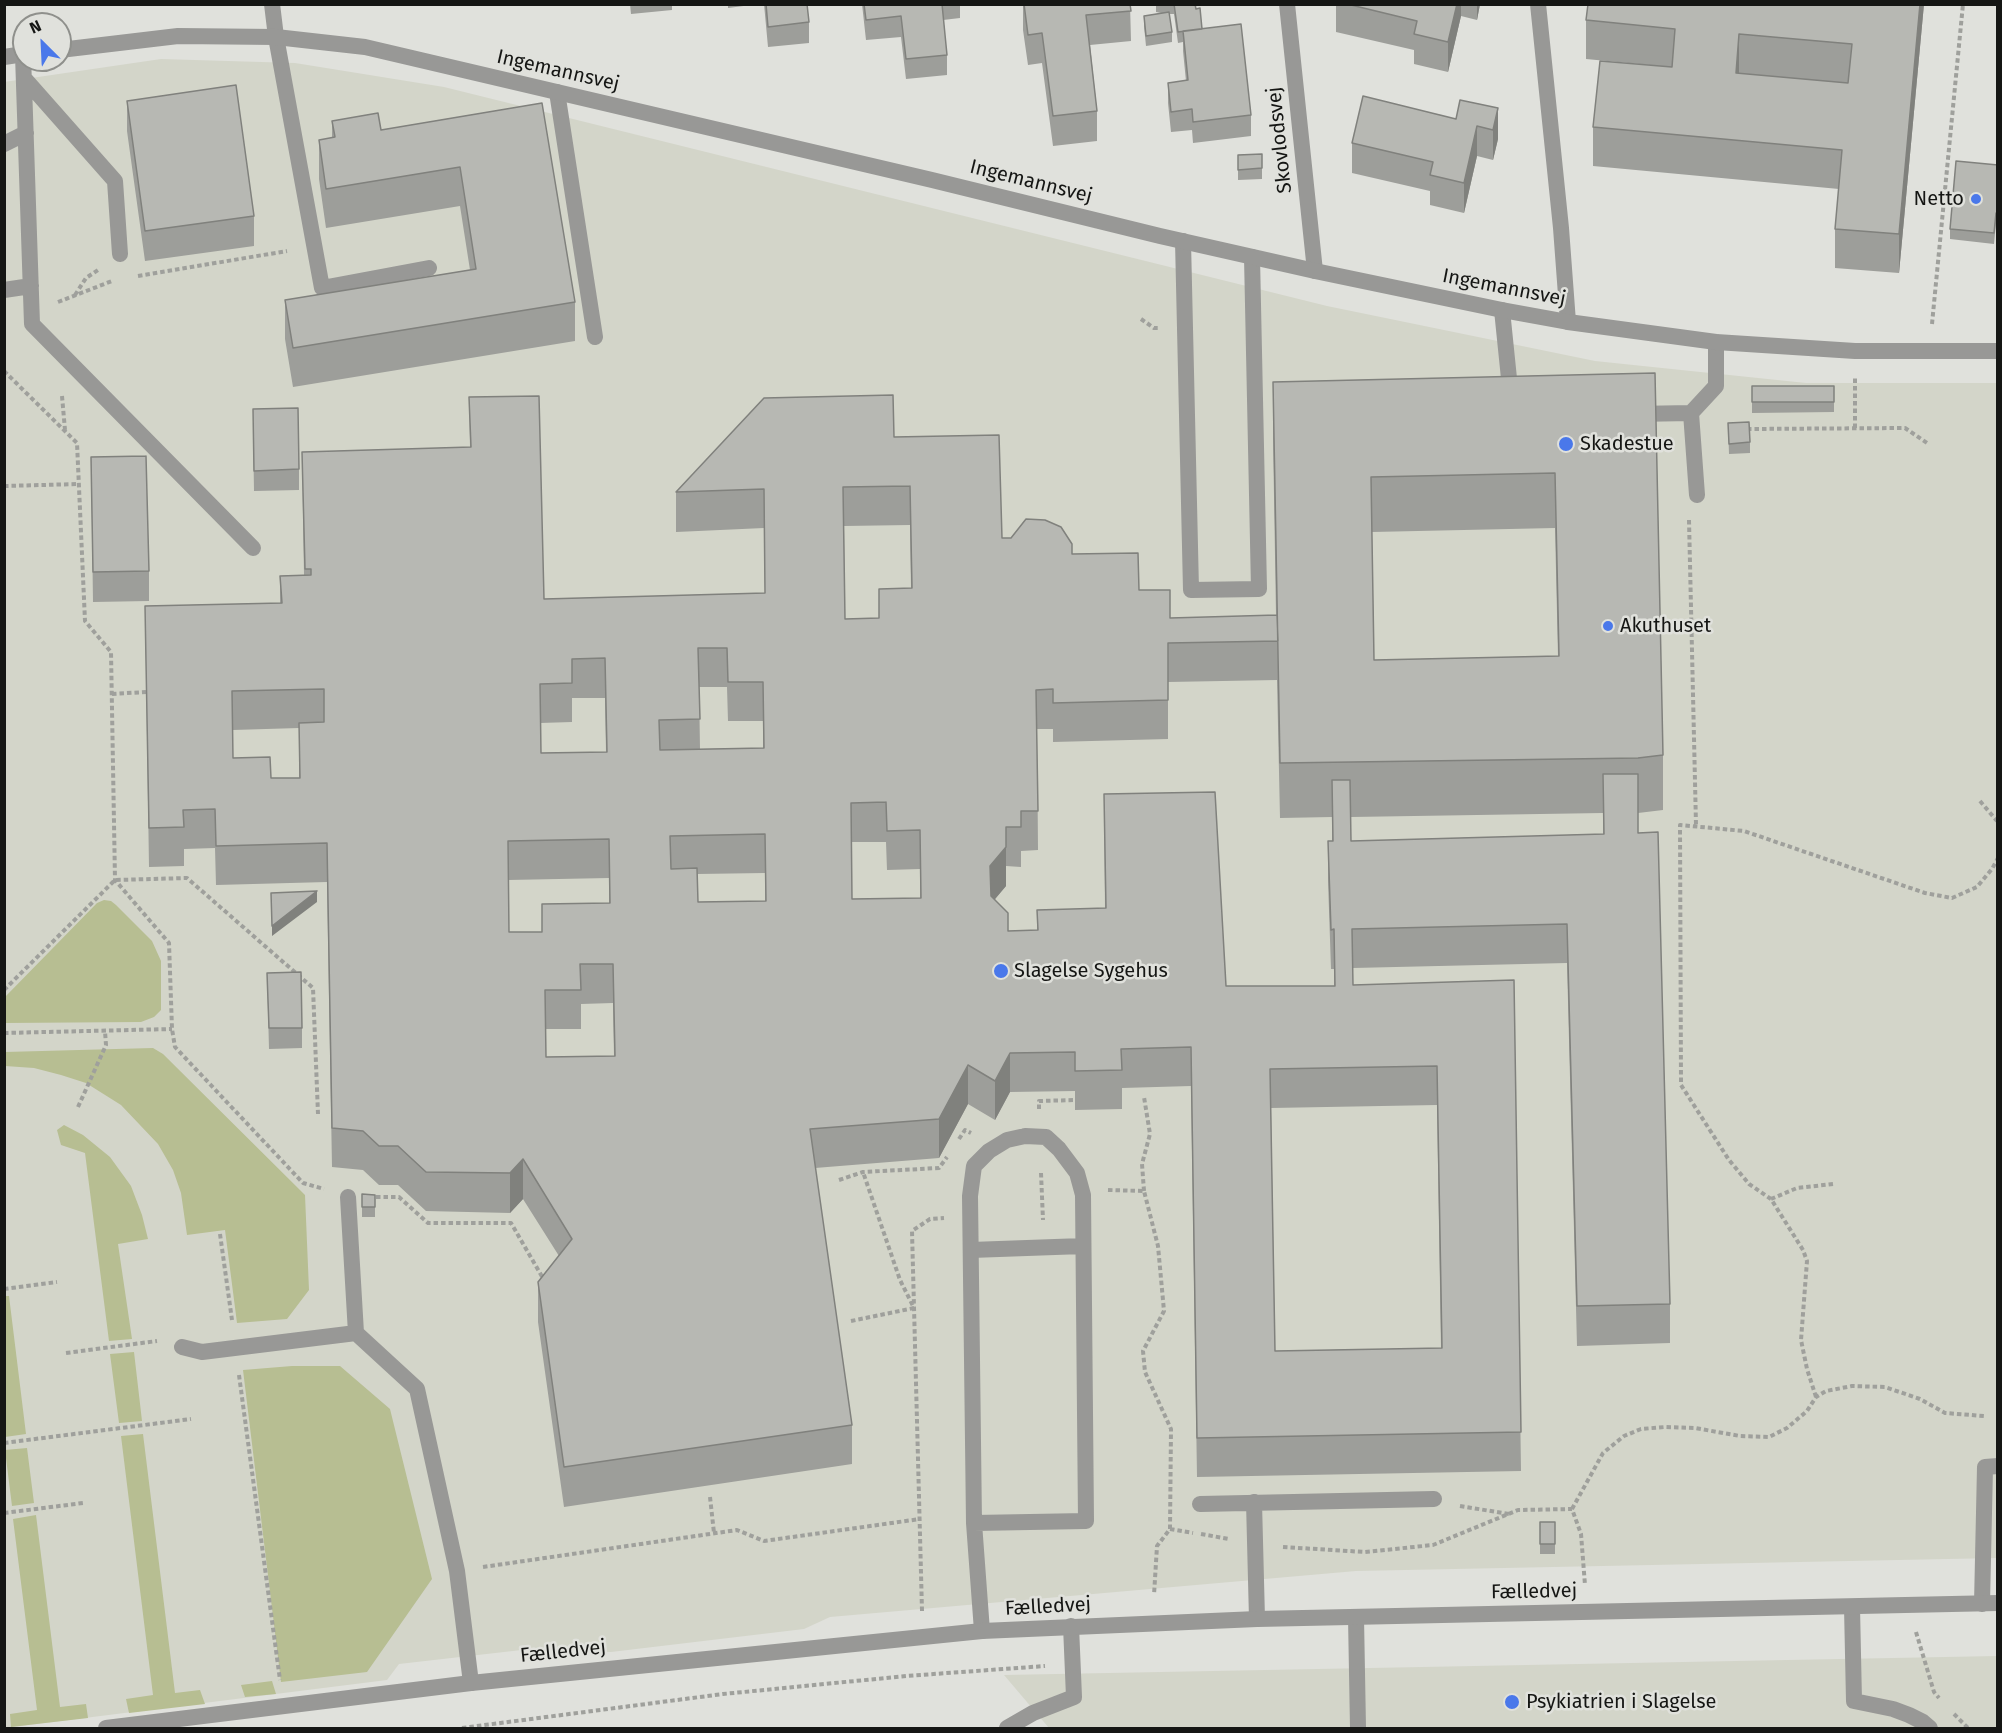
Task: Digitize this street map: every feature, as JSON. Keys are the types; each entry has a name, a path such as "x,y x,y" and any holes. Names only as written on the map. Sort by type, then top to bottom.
{"street":[{"path":"272,4 322,288 429,268"},
{"name":"Skovlodsvej","path":"1287,4 1315,271"},
{"path":"1538,4 1561,228 1568,322"},
{"name":"Ingemannsvej","path":"72,49 178,36 276,37 365,47 1182,241 1502,310 1568,322 1716,342 1855,351 1998,351"},
{"path":"24,72 32,324 253,548"},
{"path":"24,78 115,181 120,254"},
{"path":"557,92 595,337"},
{"path":"4,144 26,133"},
{"path":"1182,241 1191,590 1260,589 1252,257"},
{"path":"4,290 31,286"},
{"path":"1502,310 1512,415"},
{"path":"1620,414 1691,413 1716,386 1716,342"},
{"path":"1691,413 1697,495"},
{"path":"974,1523 1086,1521 1083,1195 1077,1173 1059,1149 1046,1137 1025,1136 1007,1140 995,1147 974,1166 970,1196 974,1523 982,1631"},
{"path":"348,1197 356,1333 417,1389 457,1571 471,1683"},
{"path":"971,1250 1083,1246"},
{"path":"182,1347 202,1352 356,1333"},
{"path":"1990,1604 1985,1467 1998,1466"},
{"path":"1200,1504 1434,1498"},
{"path":"1254,1502 1257,1619"},
{"name":"Fælledvej","path":"106,1728 471,1683 982,1631 1257,1619 1990,1604"},
{"path":"1852,1607 1854,1701 1893,1709 1923,1722 1930,1728"},
{"path":"1356,1617 1358,1728"},
{"path":"1007,1728 1033,1713 1074,1697 1071,1626"}],"path":[{"path":"1930,352 1963,4"},
{"path":"129,278 314,246"},
{"path":"74,295 86,278 120,254"},
{"path":"32,313 106,282 118,280"},
{"path":"1141,319 1154,328 1162,328"},
{"path":"1855,351 1855,428"},
{"path":"4,371 77,443 85,621 111,652 115,880 169,943 172,1029 175,1047 303,1183 348,1197 399,1197 428,1223 511,1223 548,1286"},
{"path":"1742,429 1905,428 1928,443"},
{"path":"4,486 79,484"},
{"path":"1696,825 1689,513 1697,495"},
{"path":"112,694 147,692"},
{"path":"1980,801 1998,825"},
{"path":"1816,1397 1807,1369 1802,1340 1807,1261 1803,1250 1771,1198 1749,1184 1729,1160 1682,1085 1680,825 1744,831 1925,893 1952,898 1977,887 1998,858"},
{"path":"4,990 115,880 187,878 313,988 318,1114"},
{"path":"4,1033 172,1029"},
{"path":"78,1107 106,1045 105,1031"},
{"path":"1144,1097 1150,1134 1142,1164 1144,1191 1158,1246 1164,1311 1143,1351 1145,1372 1171,1429 1170,1529 1157,1546 1153,1623"},
{"path":"959,1140 965,1130 995,1147"},
{"path":"839,1180 863,1172 939,1168 952,1149"},
{"path":"863,1172 900,1280 914,1308"},
{"path":"1771,1198 1797,1188 1833,1184"},
{"path":"1082,1190 1144,1191"},
{"path":"922,1636 912,1231 930,1219 970,1217"},
{"path":"220,1234 284,1707"},
{"path":"4,1289 57,1282"},
{"path":"851,1321 914,1308"},
{"path":"66,1353 161,1341 182,1347"},
{"path":"1587,1612 1581,1534 1572,1509 1603,1453 1624,1436 1641,1429 1665,1427 1695,1428 1740,1436 1769,1437 1807,1411 1816,1397 1826,1391 1852,1386 1886,1387 1946,1413 1984,1416"},
{"path":"4,1443 191,1419"},
{"path":"710,1497 714,1533"},
{"path":"1434,1498 1458,1506 1510,1514"},
{"path":"4,1513 83,1503"},
{"path":"1170,1529 1215,1536 1255,1546 1365,1552 1433,1545 1518,1510 1572,1509"},
{"path":"457,1571 737,1530 764,1540 920,1519"},
{"path":"1907,1605 1934,1692 1941,1699"},
{"path":"462,1728 723,1694 906,1676 1072,1664"},
{"path":"1948,1707 1968,1728"}],"shaded area":[{"name":"Slagelse Sygehus","path":"161,59 295,63 444,87 1327,306 1595,361 1806,383 1997,383 1997,1558 1356,1571 830,1617 804,1629 611,1652 539,1648 399,1664 387,1680 5,1728 4,82"},
{"name":"Psykiatrien i Slagelse","path":"1997,1656 1997,1728 1049,1728 1004,1675"}],"green space":[{"path":"104,900 116,905 152,941 161,961 161,1010 154,1017 141,1022 5,1023 5,997 97,903"},
{"path":"153,1048 163,1054 305,1195 309,1290 287,1319 237,1323 225,1230 187,1235 181,1193 173,1170 158,1144 121,1105 86,1083 34,1068 5,1066 5,1052"},
{"path":"64,1125 83,1135 110,1157 131,1186 142,1215 148,1239 118,1244 132,1339 109,1341 85,1153 61,1145 57,1130"},
{"path":"5,1296 9,1296 26,1434 5,1437"},
{"path":"134,1352 142,1421 119,1423 110,1354"},
{"path":"292,1366 340,1366 390,1409 432,1579 367,1672 281,1682 243,1370"},
{"path":"143,1434 175,1693 200,1690 205,1704 129,1713 126,1699 153,1695 121,1436"},
{"path":"27,1448 34,1503 12,1506 5,1450"},
{"path":"36,1515 60,1707 86,1704 88,1718 11,1727 10,1714 37,1710 13,1519"},
{"path":"272,1681 276,1694 245,1697 241,1685"}],"building":[{"path":"766,4 807,4 809,22 768,27"},
{"path":"864,4 942,4 947,55 906,59 901,16 866,20"},
{"path":"1024,4 1130,4 1131,11 1086,15 1097,111 1053,116 1042,33 1028,35"},
{"path":"1174,4 1195,4 1196,9 1200,8 1202,29 1178,32"},
{"path":"1347,4 1457,4 1448,42 1414,34 1417,21"},
{"path":"1588,4 1920,4 1899,234 1835,229 1842,150 1593,127 1600,61 1672,67 1675,29 1586,20","holes":["1739,34 1852,44 1848,83 1736,73"]},
{"path":"1169,12 1172,32 1146,36 1144,16"},
{"path":"1241,24 1251,115 1193,122 1192,109 1171,112 1168,83 1188,80 1183,31"},
{"path":"236,85 254,216 145,231 127,101"},
{"path":"1363,96 1456,119 1460,100 1498,108 1493,130 1477,126 1464,183 1430,175 1433,162 1352,143"},
{"path":"542,103 575,302 293,348 285,300 476,269 460,167 326,189 319,140 335,137 332,121 378,113 381,130"},
{"path":"1262,154 1262,168 1238,170 1238,155"},
{"name":"Netto","path":"1956,161 1998,165 1998,213 1996,213 1994,233 1950,229"},
{"name":"Akuthuset","path":"1655,373 1663,755 1638,758 1280,763 1273,382","holes":["1555,473 1559,656 1374,660 1371,477"]},
{"path":"1752,386 1834,386 1834,402 1752,402"},
{"path":"893,395 894,437 999,435 1002,538 1011,538 1026,519 1045,520 1061,527 1072,544 1072,554 1138,553 1139,590 1170,590 1170,618 1277,615 1278,641 1168,643 1168,700 1053,703 1053,689 1036,690 1038,811 1021,811 1021,827 1006,827 1006,847 990,866 991,896 1008,913 1008,931 1038,930 1037,910 1106,908 1104,794 1215,792 1226,986 1335,986 1328,841 1333,841 1332,780 1350,780 1351,841 1604,834 1603,774 1638,774 1638,833 1658,832 1670,1304 1577,1306 1567,924 1352,929 1353,985 1514,980 1521,1432 1197,1438 1191,1047 1121,1049 1122,1070 1075,1071 1075,1052 1010,1053 995,1081 968,1065 939,1119 810,1129 852,1425 564,1467 538,1282 572,1239 523,1159 510,1173 426,1172 398,1146 379,1146 363,1131 332,1128 327,843 216,846 215,809 183,810 184,827 149,828 145,606 282,603 280,576 311,575 311,569 305,569 302,452 471,447 469,397 539,396 544,599 765,593 764,489 676,492 764,398","holes":["910,486 912,588 879,589 879,618 845,619 843,487","698,648 727,648 728,682 763,682 764,748 660,750 659,720 700,719","605,658 607,752 541,753 540,684 572,683 572,659","324,689 324,722 299,723 300,778 271,778 270,757 233,758 232,691","886,802 887,831 920,830 921,898 852,899 851,803","765,834 766,901 698,902 697,868 671,869 670,836","609,839 610,903 542,904 542,932 509,932 508,841","580,964 613,964 615,1056 546,1057 545,990 581,990","1437,1066 1442,1348 1275,1351 1270,1069"]},
{"path":"298,408 299,469 254,471 253,409"},
{"path":"1749,422 1750,442 1729,444 1728,423"},
{"path":"146,456 149,571 93,572 91,457"},
{"path":"317,891 272,926 271,893"},
{"path":"301,972 302,1028 269,1028 267,973"},
{"path":"362,1194 375,1195 375,1207 362,1207"},
{"path":"1540,1522 1555,1522 1555,1544 1540,1544"}],"place":[{"name":"Netto","path":"1976,199"},
{"name":"Skadestue","path":"1566,444"},
{"name":"Akuthuset","path":"1608,626"},
{"name":"Slagelse Sygehus","path":"1001,971"},
{"name":"Psykiatrien i Slagelse","path":"1512,1702"}]}
